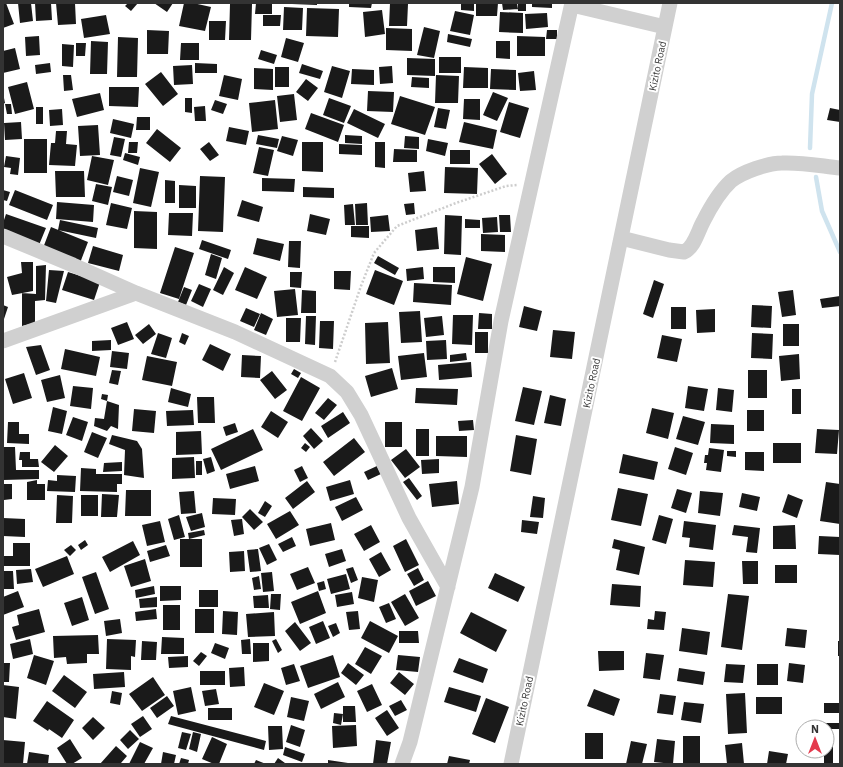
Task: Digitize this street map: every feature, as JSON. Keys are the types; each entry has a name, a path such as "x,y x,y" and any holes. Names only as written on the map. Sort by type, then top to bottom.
{"street":[{"name":"Kizito Road","path":"511,764 670,3"},
{"path":"402,764 410,742 472,487 501,320 572,4 665,27"},
{"path":"621,238 669,250 684,252 691,247 703,221 719,196 731,181 768,164 783,162 840,168"},
{"path":"3,236 235,332 330,376 347,392 361,414 408,518 448,588"},
{"path":"3,341 136,292"}],"path":[{"path":"330,376 374,253 397,226 506,186 532,182"}],"building":[{"path":"3,3 6,3 14,24 3,28"},
{"path":"18,3 31,3 33,21 20,23"},
{"path":"35,3 51,3 52,20 36,21"},
{"path":"56,3 75,3 76,24 58,25"},
{"path":"128,3 138,3 131,11 125,6"},
{"path":"154,3 173,3 167,12"},
{"path":"184,3 193,3 211,7 205,31 179,26"},
{"path":"256,3 272,3 272,14 255,14"},
{"path":"317,3 317,5 292,4"},
{"path":"349,3 372,3 371,8 349,7"},
{"path":"390,3 408,4 407,26 389,26"},
{"path":"461,3 474,3 474,11 461,10"},
{"path":"476,3 498,3 497,16 476,16"},
{"path":"502,3 517,3 518,9 503,10"},
{"path":"518,3 526,3 526,11 518,11"},
{"path":"532,3 552,3 552,8 532,7"},
{"path":"230,4 252,4 251,40 229,40"},
{"path":"284,7 303,8 302,30 283,30"},
{"path":"307,8 339,9 338,37 306,36"},
{"path":"382,10 385,34 365,37 363,12"},
{"path":"455,11 474,15 470,35 450,31"},
{"path":"500,12 523,13 523,33 499,32"},
{"path":"547,13 548,27 526,29 525,14"},
{"path":"106,15 110,34 84,38 81,19"},
{"path":"263,15 281,15 280,26 263,26"},
{"path":"209,21 226,21 225,40 209,40"},
{"path":"424,27 440,31 434,58 417,55"},
{"path":"386,28 412,29 412,51 386,50"},
{"path":"147,30 169,31 168,54 147,54"},
{"path":"547,30 557,30 557,39 546,39"},
{"path":"448,34 472,39 470,47 447,42"},
{"path":"39,36 40,55 26,56 25,37"},
{"path":"517,36 545,37 545,56 517,56"},
{"path":"118,37 138,38 137,77 117,77"},
{"path":"286,38 304,43 298,62 281,57"},
{"path":"91,41 108,42 107,74 90,74"},
{"path":"496,41 510,41 510,59 496,58"},
{"path":"76,43 86,43 85,56 76,56"},
{"path":"181,43 199,43 199,60 180,60"},
{"path":"62,44 74,45 73,67 62,66"},
{"path":"15,48 20,69 3,73 3,51"},
{"path":"261,50 277,55 274,64 258,59"},
{"path":"439,57 461,57 461,73 439,73"},
{"path":"407,58 435,59 435,76 407,75"},
{"path":"50,63 51,72 36,74 35,65"},
{"path":"195,63 217,64 217,73 195,73"},
{"path":"302,64 323,71 320,79 299,73"},
{"path":"192,65 193,84 174,85 173,66"},
{"path":"332,66 350,71 342,98 324,92"},
{"path":"392,66 393,83 380,84 379,67"},
{"path":"275,67 289,67 289,87 275,87"},
{"path":"464,67 488,68 488,88 463,88"},
{"path":"254,68 273,69 273,90 254,89"},
{"path":"352,69 374,70 374,85 351,84"},
{"path":"491,69 516,70 516,90 490,89"},
{"path":"534,71 536,90 520,91 518,73"},
{"path":"161,72 178,94 163,106 145,84"},
{"path":"63,75 71,75 73,90 64,91"},
{"path":"224,75 242,79 238,100 219,96"},
{"path":"436,75 459,76 458,103 435,103"},
{"path":"412,77 429,78 429,88 411,87"},
{"path":"306,79 318,88 308,101 296,92"},
{"path":"27,82 34,109 15,114 8,87"},
{"path":"109,87 139,87 138,107 109,106"},
{"path":"368,91 394,92 393,112 367,111"},
{"path":"493,92 508,98 497,121 483,115"},
{"path":"3,93 5,103 3,104"},
{"path":"100,93 104,110 77,117 72,99"},
{"path":"294,94 297,120 280,122 277,96"},
{"path":"400,96 435,107 425,135 391,124"},
{"path":"185,98 192,98 192,113 185,112"},
{"path":"329,98 351,106 344,123 323,115"},
{"path":"464,99 480,99 480,120 463,119"},
{"path":"215,100 227,104 223,114 211,110"},
{"path":"275,100 278,129 252,132 249,103"},
{"path":"509,102 529,108 520,138 500,132"},
{"path":"5,104 11,104 12,114 7,114"},
{"path":"205,106 206,121 195,121 194,107"},
{"path":"36,107 43,107 43,124 36,124"},
{"path":"438,108 450,110 446,129 434,127"},
{"path":"830,108 840,110 840,122 827,120"},
{"path":"62,109 63,125 50,126 49,110"},
{"path":"354,109 385,124 378,138 347,123"},
{"path":"311,113 344,125 338,142 305,129"},
{"path":"137,117 150,117 150,130 136,130"},
{"path":"113,119 134,124 131,138 110,133"},
{"path":"21,122 22,139 5,140 4,123"},
{"path":"464,122 497,130 493,149 459,142"},
{"path":"98,125 100,155 80,156 78,126"},
{"path":"229,127 249,131 246,145 226,141"},
{"path":"157,129 181,148 170,162 146,143"},
{"path":"56,131 67,131 66,144 77,145 75,166 49,165 51,143 55,143"},
{"path":"258,135 279,139 277,148 256,144"},
{"path":"345,135 362,136 362,144 345,143"},
{"path":"282,136 298,140 293,156 277,151"},
{"path":"405,136 419,137 419,149 404,148"},
{"path":"114,137 125,139 121,157 110,155"},
{"path":"24,139 47,139 47,173 24,173"},
{"path":"428,139 448,143 445,156 426,151"},
{"path":"129,142 138,142 137,153 128,153"},
{"path":"209,142 219,155 210,161 200,149"},
{"path":"302,142 323,142 323,172 302,171"},
{"path":"375,142 385,142 385,168 375,167"},
{"path":"339,144 362,145 362,155 339,154"},
{"path":"259,147 274,150 268,176 253,173"},
{"path":"394,149 417,150 417,162 393,162"},
{"path":"450,150 470,150 470,164 450,164"},
{"path":"125,153 140,157 138,165 123,160"},
{"path":"492,154 507,174 495,184 479,164"},
{"path":"6,156 20,158 18,175 10,174 11,168 4,167"},
{"path":"92,156 114,160 108,185 87,180"},
{"path":"445,167 478,168 477,194 444,193"},
{"path":"140,168 159,172 151,207 133,203"},
{"path":"55,171 84,171 85,197 56,197"},
{"path":"424,171 426,191 410,192 408,173"},
{"path":"117,176 133,180 129,196 113,192"},
{"path":"200,176 225,177 223,232 198,231"},
{"path":"262,178 295,179 294,192 262,191"},
{"path":"165,180 175,181 175,203 165,203"},
{"path":"96,184 112,187 108,205 92,201"},
{"path":"179,185 196,186 196,208 179,208"},
{"path":"303,187 334,188 334,198 303,197"},
{"path":"3,190 10,192 7,201 3,200"},
{"path":"15,190 53,205 47,220 9,205"},
{"path":"242,200 263,207 259,222 237,216"},
{"path":"57,202 94,205 93,222 56,219"},
{"path":"111,203 132,208 127,229 106,225"},
{"path":"367,203 368,225 356,225 355,204"},
{"path":"414,203 415,214 406,215 404,204"},
{"path":"353,204 355,225 345,225 344,205"},
{"path":"134,211 157,212 157,249 134,248"},
{"path":"169,213 193,213 192,236 168,235"},
{"path":"6,214 46,228 39,245 3,232 3,223"},
{"path":"310,214 330,219 326,235 307,231"},
{"path":"388,215 390,231 371,232 370,217"},
{"path":"445,215 462,216 461,255 444,254"},
{"path":"499,215 510,215 511,232 500,232"},
{"path":"497,217 498,232 483,233 482,218"},
{"path":"465,219 480,220 480,228 465,228"},
{"path":"60,220 98,228 96,238 58,230"},
{"path":"351,226 369,226 369,238 351,237"},
{"path":"51,227 88,242 80,263 43,248"},
{"path":"437,227 439,249 417,251 415,230"},
{"path":"481,234 505,235 505,252 481,251"},
{"path":"257,238 284,244 280,261 253,254"},
{"path":"202,240 231,250 228,259 199,249"},
{"path":"289,241 301,241 300,268 288,267"},
{"path":"93,246 123,255 119,271 88,263"},
{"path":"175,247 194,253 179,299 160,293"},
{"path":"211,254 222,258 216,279 205,275"},
{"path":"378,256 399,268 395,275 374,263"},
{"path":"466,257 492,264 483,301 457,294"},
{"path":"21,262 33,262 33,291 12,295 7,277 22,273"},
{"path":"46,265 45,300 35,301 35,323 22,326 22,293 36,294 36,266"},
{"path":"224,267 234,273 223,295 213,290"},
{"path":"245,267 267,277 257,299 235,290"},
{"path":"423,267 424,279 407,281 406,269"},
{"path":"433,267 455,267 455,283 433,282"},
{"path":"49,270 64,271 56,303 46,301"},
{"path":"375,270 403,281 394,305 366,294"},
{"path":"334,271 351,271 350,290 334,289"},
{"path":"68,272 100,282 94,300 62,290"},
{"path":"290,272 302,272 301,288 290,287"},
{"path":"654,280 664,284 653,318 643,314"},
{"path":"414,283 452,285 451,305 413,302"},
{"path":"199,284 211,289 203,307 191,301"},
{"path":"184,287 192,290 186,305 178,302"},
{"path":"295,289 298,315 277,317 274,291"},
{"path":"302,290 316,291 316,313 301,313"},
{"path":"793,290 796,315 782,317 778,292"},
{"path":"840,296 840,306 822,308 820,299"},
{"path":"3,305 8,307 3,322"},
{"path":"752,305 772,306 771,328 751,327"},
{"path":"524,306 542,311 537,331 519,327"},
{"path":"671,307 686,307 686,329 671,329"},
{"path":"246,308 260,314 254,327 240,321"},
{"path":"715,309 715,332 697,333 696,310"},
{"path":"420,311 422,342 401,343 399,312"},
{"path":"261,313 273,319 266,335 254,330"},
{"path":"479,313 492,314 492,329 478,329"},
{"path":"453,315 473,315 472,345 452,344"},
{"path":"306,316 316,316 315,345 305,344"},
{"path":"442,316 444,335 426,337 424,318"},
{"path":"286,318 301,318 300,342 286,342"},
{"path":"320,321 334,321 333,349 319,348"},
{"path":"127,322 134,339 118,345 111,328"},
{"path":"388,322 390,363 366,364 365,323"},
{"path":"149,324 156,334 143,344 135,335"},
{"path":"783,324 799,324 799,346 783,346"},
{"path":"553,330 575,332 572,359 550,357"},
{"path":"475,332 488,332 488,353 475,353"},
{"path":"158,333 172,338 166,358 151,354"},
{"path":"182,333 189,336 185,345 179,342"},
{"path":"752,333 773,334 772,359 751,358"},
{"path":"662,335 682,339 677,362 657,358"},
{"path":"111,340 111,350 92,351 92,341"},
{"path":"446,340 447,359 427,360 426,341"},
{"path":"210,344 231,354 223,371 202,360"},
{"path":"41,345 50,370 36,375 26,347"},
{"path":"65,349 100,357 96,376 61,369"},
{"path":"112,351 129,353 127,369 110,367"},
{"path":"424,353 427,377 401,380 398,356"},
{"path":"466,353 467,360 450,362 450,355"},
{"path":"799,354 800,379 781,381 779,356"},
{"path":"242,355 261,356 260,378 241,377"},
{"path":"147,356 177,362 172,386 142,380"},
{"path":"471,362 472,377 439,380 438,365"},
{"path":"392,368 398,389 371,397 365,376"},
{"path":"294,369 301,373 298,378 291,374"},
{"path":"112,370 121,371 118,385 109,383"},
{"path":"748,370 767,370 767,398 748,398"},
{"path":"272,371 287,390 275,399 260,380"},
{"path":"24,373 32,398 13,404 5,379"},
{"path":"60,375 65,398 47,402 41,380"},
{"path":"301,377 320,388 302,421 283,411"},
{"path":"73,386 93,388 91,409 70,406"},
{"path":"688,386 708,389 704,411 685,408"},
{"path":"523,387 542,391 534,425 515,421"},
{"path":"171,388 191,394 188,407 168,402"},
{"path":"416,388 458,389 457,405 415,403"},
{"path":"718,388 734,390 732,412 716,410"},
{"path":"792,389 801,389 801,414 792,414"},
{"path":"102,394 108,395 107,401 101,399"},
{"path":"550,395 566,399 561,426 544,423"},
{"path":"197,397 214,397 215,423 198,423"},
{"path":"328,398 337,405 324,420 315,413"},
{"path":"107,401 119,405 118,429 111,426 107,431 94,426 95,418 104,419"},
{"path":"53,407 67,411 62,434 48,431"},
{"path":"652,408 674,413 668,439 646,433"},
{"path":"134,409 156,411 154,433 132,431"},
{"path":"193,410 194,425 167,426 166,411"},
{"path":"747,410 764,410 764,431 747,431"},
{"path":"271,411 288,422 278,438 261,427"},
{"path":"343,412 350,423 328,438 321,426"},
{"path":"683,416 705,422 698,445 676,439"},
{"path":"73,417 88,422 82,441 66,435"},
{"path":"473,420 474,430 459,431 458,421"},
{"path":"8,422 19,422 19,434 29,434 29,444 7,443"},
{"path":"385,422 402,422 402,447 385,447"},
{"path":"235,423 238,432 226,436 223,427"},
{"path":"711,424 734,425 734,444 710,443"},
{"path":"311,428 323,441 314,449 303,436"},
{"path":"253,429 263,450 221,470 211,449"},
{"path":"416,429 429,429 429,456 416,456"},
{"path":"817,429 839,430 837,454 815,453"},
{"path":"201,431 202,454 176,455 176,432"},
{"path":"92,432 107,438 98,458 84,452"},
{"path":"112,435 137,441 142,449 144,478 124,475 125,450 109,444"},
{"path":"516,435 537,439 531,475 510,471"},
{"path":"436,436 467,436 467,457 436,456"},
{"path":"354,438 365,452 334,476 323,462"},
{"path":"305,443 310,447 306,452 301,448"},
{"path":"773,443 801,443 801,463 773,463"},
{"path":"55,445 68,456 54,472 41,462"},
{"path":"3,447 15,447 16,470 39,470 39,479 3,480"},
{"path":"675,447 693,453 686,475 668,469"},
{"path":"709,448 724,450 721,472 706,470 707,463 704,463 705,455 708,455"},
{"path":"406,449 420,467 405,478 391,460"},
{"path":"727,451 736,451 736,457 727,456"},
{"path":"20,452 30,452 30,459 38,459 39,467 22,467 22,460 19,460"},
{"path":"745,452 764,452 764,471 745,470"},
{"path":"623,454 658,462 654,480 619,473"},
{"path":"194,457 195,478 172,479 172,458"},
{"path":"211,457 215,471 207,474 203,459"},
{"path":"439,459 439,473 422,474 421,460"},
{"path":"196,461 202,461 202,475 196,475"},
{"path":"122,462 122,471 103,472 104,463"},
{"path":"255,466 259,481 230,489 226,474"},
{"path":"302,466 308,478 300,482 294,470"},
{"path":"377,466 381,474 368,480 364,472"},
{"path":"81,468 96,469 96,474 122,474 122,484 117,484 117,492 80,491"},
{"path":"57,475 76,476 75,492 47,491 48,480 57,481"},
{"path":"409,478 422,496 417,500 403,482"},
{"path":"37,480 37,484 45,484 45,500 27,500 27,482"},
{"path":"350,480 354,494 330,501 326,487"},
{"path":"307,481 315,492 293,509 285,498"},
{"path":"457,481 459,504 432,507 429,484"},
{"path":"826,482 840,484 840,524 820,521"},
{"path":"4,484 12,484 12,499 4,500"},
{"path":"618,488 648,494 641,526 611,520"},
{"path":"677,489 692,493 686,513 671,508"},
{"path":"126,490 151,490 151,516 125,516"},
{"path":"194,491 196,513 181,514 179,492"},
{"path":"700,491 723,493 720,516 698,513"},
{"path":"742,493 760,497 757,511 739,507"},
{"path":"102,494 119,495 117,517 101,517"},
{"path":"788,494 803,500 797,518 782,512"},
{"path":"57,495 73,496 72,523 56,523"},
{"path":"81,495 98,495 98,516 81,516"},
{"path":"533,496 545,498 543,518 530,517"},
{"path":"356,497 363,510 342,521 335,507"},
{"path":"213,498 236,499 235,515 212,514"},
{"path":"265,501 272,506 265,517 258,513"},
{"path":"250,509 263,522 254,530 242,517"},
{"path":"290,511 299,525 276,539 267,524"},
{"path":"202,513 205,527 191,531 186,517"},
{"path":"179,515 185,537 174,540 168,519"},
{"path":"659,515 673,519 666,544 652,540"},
{"path":"3,518 25,519 25,537 3,536"},
{"path":"242,519 244,534 234,536 231,520"},
{"path":"522,520 539,522 537,534 521,532"},
{"path":"160,521 165,542 147,546 142,525"},
{"path":"684,521 716,525 713,550 689,547 690,538 682,537"},
{"path":"331,523 335,540 310,546 306,529"},
{"path":"371,525 380,542 364,551 354,534"},
{"path":"734,525 760,528 757,553 746,552 748,537 732,535"},
{"path":"795,525 796,549 773,549 773,526"},
{"path":"204,530 205,535 189,539 188,533"},
{"path":"819,536 840,537 840,555 818,554"},
{"path":"292,537 296,546 283,552 278,544"},
{"path":"180,539 202,539 202,567 180,567"},
{"path":"406,539 419,565 405,572 393,546"},
{"path":"614,539 645,547 639,575 616,570 620,550 612,548"},
{"path":"85,540 88,545 81,550 78,545"},
{"path":"133,541 140,555 110,572 102,557"},
{"path":"13,543 30,543 30,566 3,566 3,556 13,556"},
{"path":"269,544 277,560 267,565 259,548"},
{"path":"71,545 76,550 70,556 64,550"},
{"path":"166,545 170,556 150,562 147,551"},
{"path":"258,549 261,571 250,572 247,550"},
{"path":"342,549 346,561 329,567 325,554"},
{"path":"244,551 245,571 230,572 229,552"},
{"path":"381,552 391,570 379,577 369,559"},
{"path":"67,556 74,574 43,587 35,569"},
{"path":"145,559 151,581 131,587 124,566"},
{"path":"685,560 715,562 713,587 683,585"},
{"path":"742,561 758,561 758,584 743,584"},
{"path":"775,565 797,565 797,583 775,583"},
{"path":"308,567 315,583 297,590 290,574"},
{"path":"353,567 358,580 351,583 346,569"},
{"path":"418,568 424,580 414,586 407,574"},
{"path":"31,569 33,582 17,584 16,570"},
{"path":"3,571 13,571 14,589 3,589"},
{"path":"96,572 109,609 95,614 82,577"},
{"path":"272,572 274,591 263,592 261,573"},
{"path":"495,573 525,587 518,602 488,588"},
{"path":"346,574 350,589 331,594 327,579"},
{"path":"259,576 261,589 254,590 252,578"},
{"path":"362,577 378,580 374,602 358,598"},
{"path":"324,581 326,589 319,591 317,583"},
{"path":"428,581 436,596 416,606 409,591"},
{"path":"612,584 641,586 640,607 610,605"},
{"path":"154,586 155,594 136,598 135,590"},
{"path":"160,586 181,586 181,600 160,601"},
{"path":"199,590 218,590 218,607 199,607"},
{"path":"18,591 24,607 3,615 3,597"},
{"path":"318,591 326,613 300,624 291,602"},
{"path":"352,592 354,604 337,607 335,595"},
{"path":"271,594 281,594 280,610 270,609"},
{"path":"405,594 419,618 405,626 391,602"},
{"path":"728,594 749,596 742,650 721,647"},
{"path":"268,595 269,608 254,608 253,596"},
{"path":"82,597 89,620 72,626 64,603"},
{"path":"157,597 157,607 140,608 139,599"},
{"path":"389,603 396,619 386,623 379,607"},
{"path":"163,605 180,605 180,630 163,630"},
{"path":"39,609 45,632 16,640 12,627 19,625 17,615"},
{"path":"156,609 157,619 136,621 135,612"},
{"path":"195,609 214,609 214,633 195,633"},
{"path":"223,611 238,612 237,635 222,634"},
{"path":"358,611 360,629 349,630 346,612"},
{"path":"655,611 666,612 664,630 647,629 648,619 654,620"},
{"path":"274,612 275,636 248,637 246,614"},
{"path":"471,612 507,630 496,652 460,633"},
{"path":"120,619 122,633 106,636 104,621"},
{"path":"323,621 330,638 316,644 309,627"},
{"path":"370,621 398,636 389,653 361,638"},
{"path":"295,622 311,643 300,651 285,631"},
{"path":"336,623 340,633 333,637 328,626"},
{"path":"682,628 710,632 707,655 679,651"},
{"path":"787,628 807,630 805,648 785,646"},
{"path":"399,631 418,631 419,643 399,643"},
{"path":"98,635 99,654 87,654 87,663 67,664 66,657 54,658 53,636"},
{"path":"162,637 184,638 184,654 161,654"},
{"path":"30,639 33,654 13,659 10,644"},
{"path":"107,639 136,640 135,657 131,656 131,670 106,669"},
{"path":"250,639 251,654 242,654 241,640"},
{"path":"276,639 282,650 278,653 272,641"},
{"path":"142,641 157,642 156,660 141,660"},
{"path":"838,641 840,641 840,656 838,656"},
{"path":"215,643 229,648 225,659 211,653"},
{"path":"253,643 269,643 269,661 253,662"},
{"path":"365,647 382,656 371,674 355,664"},
{"path":"598,651 624,651 624,670 599,671"},
{"path":"201,652 207,656 199,666 193,661"},
{"path":"646,653 664,655 660,680 643,678"},
{"path":"34,655 54,661 46,685 27,678"},
{"path":"333,655 340,677 308,688 300,666"},
{"path":"398,655 420,657 418,672 396,670"},
{"path":"188,656 188,667 169,668 168,657"},
{"path":"459,658 488,669 483,683 453,672"},
{"path":"3,663 10,663 9,682 3,682"},
{"path":"348,663 364,675 356,685 341,673"},
{"path":"789,663 805,665 803,683 787,681"},
{"path":"294,664 300,681 286,685 281,668"},
{"path":"726,664 745,665 743,683 724,682"},
{"path":"757,664 778,664 778,685 757,685"},
{"path":"244,667 245,686 230,687 229,668"},
{"path":"679,668 705,672 703,685 677,681"},
{"path":"200,671 225,671 225,685 200,685"},
{"path":"124,672 125,687 94,689 93,674"},
{"path":"399,672 414,684 405,695 390,683"},
{"path":"64,675 87,692 75,708 52,691"},
{"path":"153,677 165,695 142,711 129,694"},
{"path":"338,682 345,697 321,709 314,694"},
{"path":"264,683 284,691 274,715 254,707"},
{"path":"372,684 382,705 367,712 357,691"},
{"path":"3,685 19,687 16,719 3,717"},
{"path":"191,687 196,711 178,715 173,691"},
{"path":"449,687 481,696 476,712 444,702"},
{"path":"216,689 219,704 205,706 202,691"},
{"path":"594,689 620,699 614,716 587,706"},
{"path":"112,691 122,693 120,705 110,703"},
{"path":"745,693 747,733 728,734 726,694"},
{"path":"660,694 676,696 673,715 657,713"},
{"path":"167,696 174,706 157,718 150,708"},
{"path":"291,697 309,701 304,721 287,717"},
{"path":"756,697 782,697 782,714 756,714"},
{"path":"486,698 509,707 495,743 472,734"},
{"path":"401,700 407,710 395,716 389,706"},
{"path":"47,701 74,720 62,738 33,721"},
{"path":"684,702 704,704 701,723 681,720"},
{"path":"824,703 840,703 840,713 824,713"},
{"path":"343,706 355,706 356,722 343,722"},
{"path":"208,708 232,708 232,720 208,720"},
{"path":"387,710 399,728 387,736 375,718"},
{"path":"334,713 343,714 341,725 333,723"},
{"path":"143,716 152,729 140,737 131,724"},
{"path":"171,716 266,741 264,750 168,724"},
{"path":"93,717 105,728 93,740 82,728"},
{"path":"835,723 840,723 840,729 835,729"},
{"path":"291,725 305,730 300,747 286,742"},
{"path":"356,725 357,746 333,748 332,726"},
{"path":"268,726 282,726 283,749 269,750"},
{"path":"130,730 139,739 128,749 120,740"},
{"path":"182,732 191,734 186,750 178,748"},
{"path":"193,732 201,734 197,752 189,749"},
{"path":"585,733 603,733 603,759 585,759"},
{"path":"683,736 700,736 700,764 683,764"},
{"path":"212,737 227,744 219,764 214,764 202,759"},
{"path":"70,739 82,758 72,764 67,764 57,748"},
{"path":"657,739 675,741 673,764 654,762"},
{"path":"3,740 25,742 23,764 3,764"},
{"path":"376,740 391,742 387,764 373,764"},
{"path":"631,741 647,744 642,764 626,764"},
{"path":"140,742 153,748 144,764 129,764"},
{"path":"742,743 744,764 727,764 725,745"},
{"path":"116,746 127,756 121,763 122,764 100,764"},
{"path":"285,747 305,754 302,762 283,755"},
{"path":"769,751 788,754 786,764 767,764"},
{"path":"29,752 49,755 48,764 27,764"},
{"path":"163,752 176,755 174,764 161,764"},
{"path":"449,756 470,760 469,764 447,764"},
{"path":"181,758 189,760 188,764 179,764"},
{"path":"278,758 285,763 274,764"},
{"path":"824,759 833,759 833,764 824,764"},
{"path":"256,760 266,764 254,764"},
{"path":"328,760 348,763 328,764"}],"waterway":[{"path":"810,148 812,94 832,3"},
{"path":"816,177 822,211 840,252"}]}
